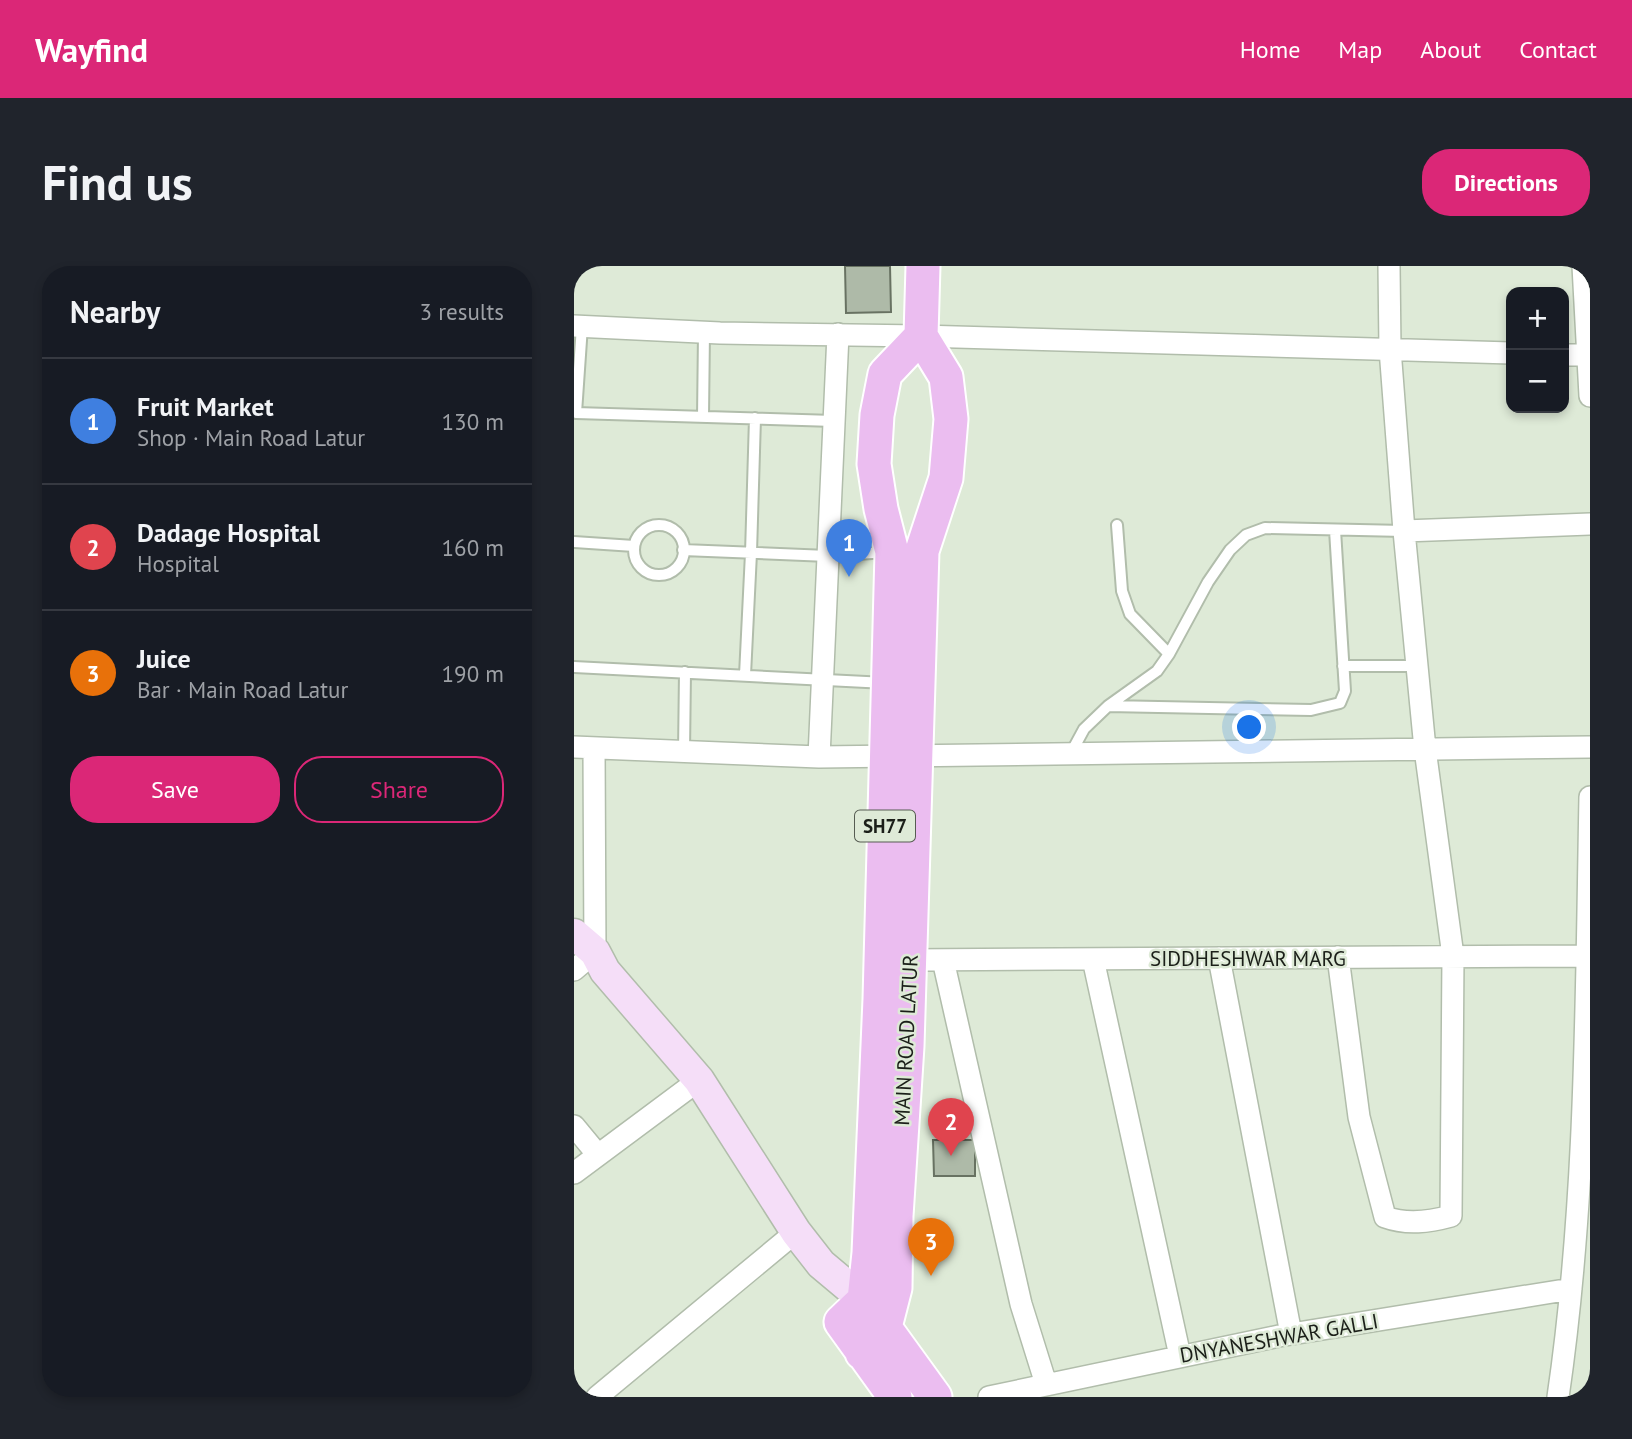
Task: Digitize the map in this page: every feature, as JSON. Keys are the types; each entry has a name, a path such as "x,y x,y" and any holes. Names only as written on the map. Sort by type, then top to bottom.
{"main road":[{"path":"921,336 923,266"},
{"name":"SH77","path":"853,1311 869,1253 880,1012 902,756 888,683 907,552 946,478 951,419 946,377 921,336 885,374 877,415 874,464 881,509 907,552"},
{"name":"MAIN ROAD LATUR","path":"862,1353 885,1327 895,1288 926,960 902,756 918,716 907,552"},
{"path":"581,952 605,971 699,1080 796,1232 853,1311 862,1353 895,1397"},
{"path":"853,1311 885,1327 935,1397"}],"street":[{"path":"1338,957 1359,1117 1385,1217 1400,1222 1436,1220 1451,1216 1453,957 1425,749 1404,531 1390,349 1389,266"},
{"path":"1583,266 1590,396"},
{"path":"578,326 704,332 1506,353"},
{"path":"819,758 838,334"},
{"path":"1569,355 1589,355"},
{"path":"1404,531 1590,524"},
{"path":"581,952 584,748 819,758 1590,747"},
{"path":"1558,1397 1570,1319 1571,1289 1581,1262 1590,797"},
{"name":"SIDDHESHWAR MARG","path":"926,960 1453,957 1587,966"},
{"path":"1219,958 1291,1334"},
{"path":"1093,959 1180,1356"},
{"path":"926,960 1021,1304 1046,1384"},
{"path":"574,1173 699,1080"},
{"path":"574,1126 598,1155"},
{"path":"597,1397 796,1232"},
{"name":"DNYANESHWAR GALLI","path":"989,1397 1291,1334 1571,1289"}],"lane":[{"path":"578,326 576,413 834,421"},
{"path":"703,417 704,332"},
{"path":"745,675 755,418"},
{"path":"1117,524 1122,591 1130,614 1169,654"},
{"path":"658,525 675,530 683,550 681,562 675,569 660,575 651,574 637,563 634,546 642,531 658,525"},
{"path":"1071,754 1084,729 1108,706 1157,671 1208,582 1230,551 1246,535 1265,528 1404,531"},
{"path":"1108,706 1311,710 1340,703 1345,691 1335,530"},
{"path":"574,542 634,546"},
{"path":"683,550 828,556 907,552"},
{"path":"1343,666 1418,666"},
{"path":"574,667 888,683"},
{"path":"684,752 685,673"}],"building":[{"path":"845,266 890,266 891,312 846,313"},
{"path":"933,1140 975,1140 975,1176 934,1176"}],"place":[{"name":"Fruit Market","path":"849,577"},
{"name":"Dadage Hospital","path":"951,1156"},
{"name":"Juice","path":"931,1276"}]}
